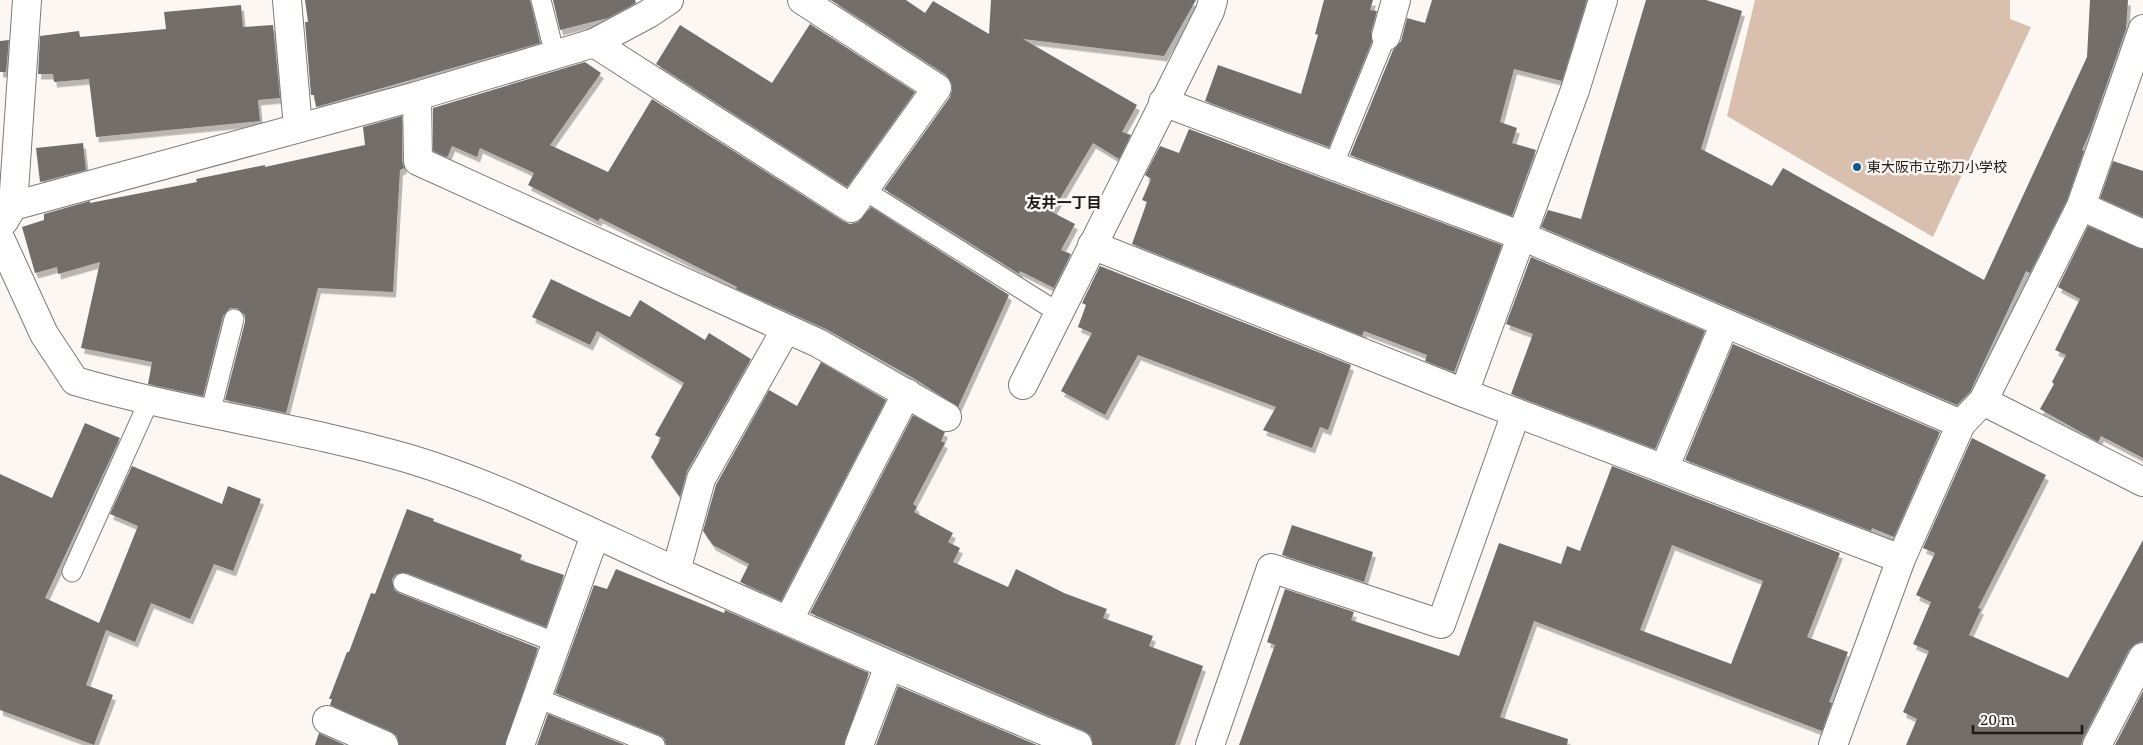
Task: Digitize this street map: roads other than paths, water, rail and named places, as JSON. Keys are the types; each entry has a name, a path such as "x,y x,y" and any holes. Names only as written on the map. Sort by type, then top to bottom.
{"street":[{"path":"287,0 298,128"},
{"path":"34,1 6,216 298,128 417,96 594,43 648,14 669,0"},
{"path":"594,43 851,208 938,88 802,0"},
{"path":"1022,384 1210,11 1213,0"},
{"path":"1386,36 1396,0"},
{"path":"1464,393 1575,90 1603,0"},
{"path":"1833,745 1901,559 1961,424 1983,401 2081,206 2143,29"},
{"path":"417,96 418,162 818,343 947,416"},
{"path":"1163,102 1522,236 1961,424"},
{"path":"2081,206 2143,234"},
{"path":"0,238 44,334 74,381 149,401 311,435 411,460 516,498 889,666 1078,745"},
{"path":"1092,245 1464,393 1901,559"},
{"path":"1664,469 1725,323"},
{"path":"676,571 701,479 786,329"},
{"path":"788,621 907,393"},
{"path":"1983,401 2143,482"},
{"path":"1210,745 1271,568 1441,624 1516,413"},
{"path":"520,745 595,535"},
{"path":"2096,745 2143,657"},
{"path":"858,745 889,666"},
{"path":"326,720 383,745"}],"lane":[{"path":"541,0 555,54"},
{"path":"1334,166 1386,36"},
{"path":"864,190 1059,313"},
{"path":"210,414 234,319"},
{"path":"72,572 149,401"},
{"path":"403,583 557,643"},
{"path":"537,698 655,745"}],"place":[{"name":"東大阪市立弥刀小学校","path":"1857,167"}],"district":[{"name":"友井一丁目","path":"1064,203"}]}
